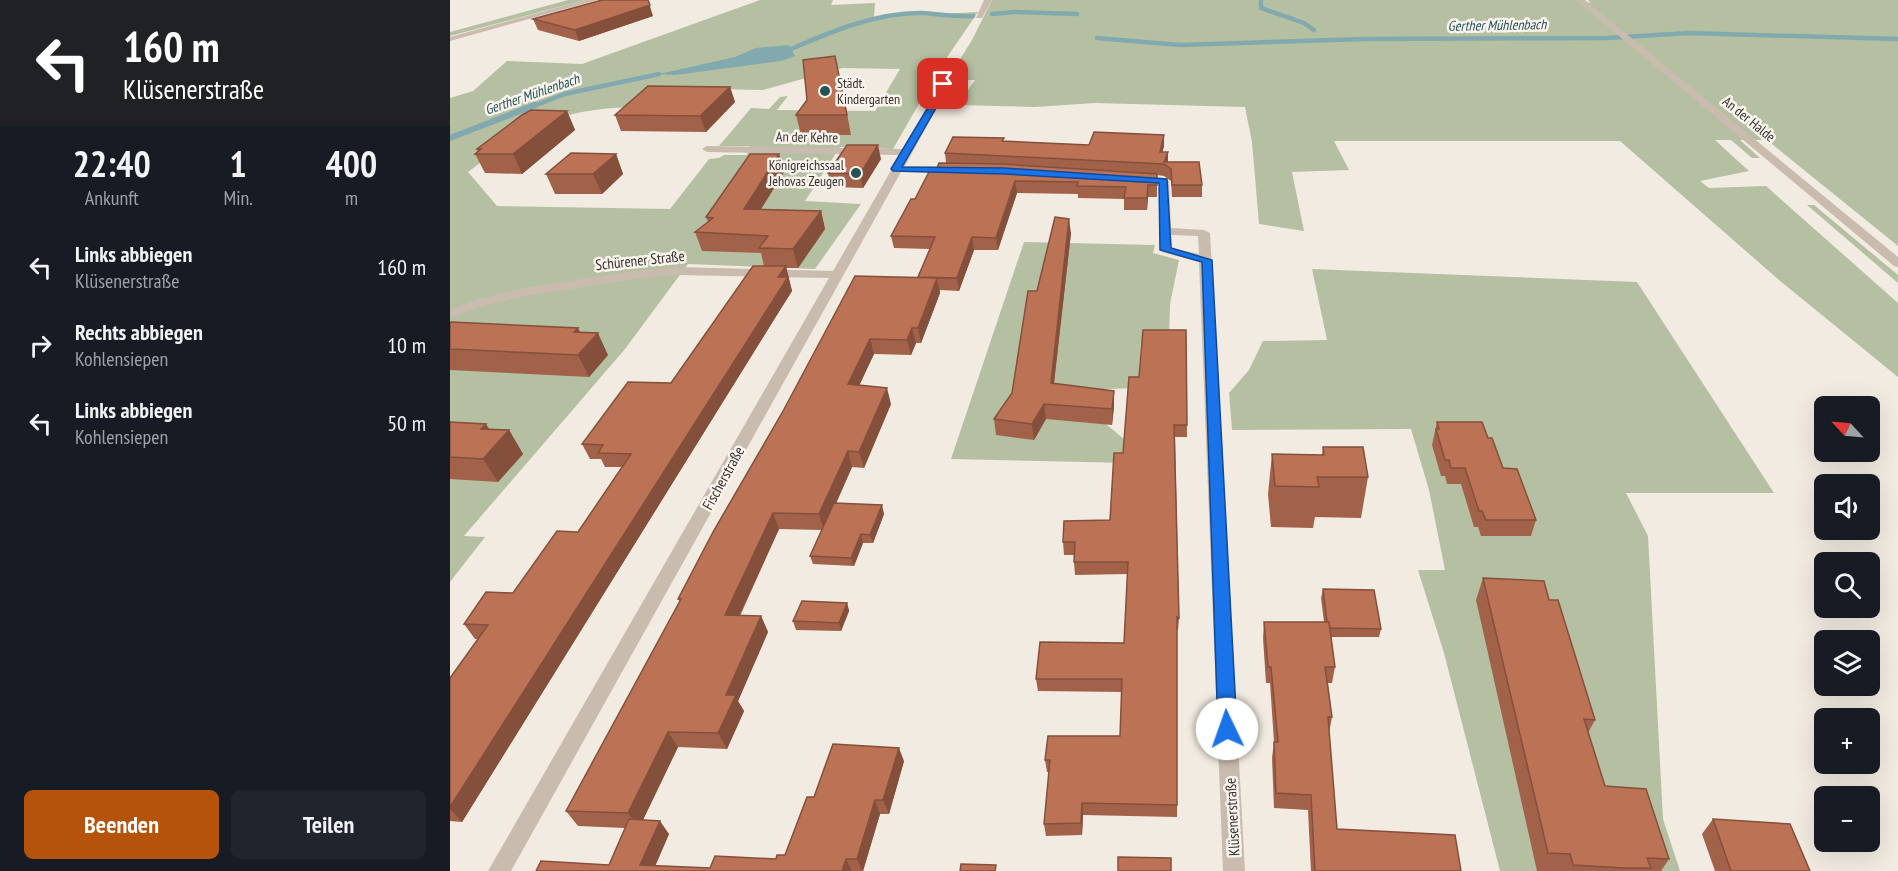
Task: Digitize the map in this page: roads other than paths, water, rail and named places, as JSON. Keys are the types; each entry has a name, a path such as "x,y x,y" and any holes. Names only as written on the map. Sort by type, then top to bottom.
{"street":[{"path":"450,39 593,0"},
{"path":"979,16 988,0"},
{"name":"An der Halde","path":"1580,0 1898,262"},
{"name":"Fischerstraße","path":"499,871 943,89 943,84"},
{"name":"An der Kehre","path":"708,149 906,152"},
{"path":"896,169 968,170"},
{"path":"1130,178 1164,181 1166,250 1207,260"},
{"name":"Klüsenerstraße","path":"1165,231 1204,232 1234,871"},
{"name":"Schürener Straße","path":"450,314 482,302 519,293 640,274 677,271 838,275"}],"water":[{"path":"789,45 795,56 781,61 675,75 659,74 735,57 756,48"}],"waterway":[{"path":"1261,0 1261,8 1304,23 1314,30"},
{"name":"Gerther Mühlenbach","path":"992,14 1015,12 1077,14"},
{"name":"Gerther Mühlenbach","path":"791,49 871,19 922,13 973,16"},
{"name":"Gerther Mühlenbach","path":"1097,38 1180,45 1364,39 1608,38 1688,33 1898,39"},
{"name":"Gerther Mühlenbach","path":"531,107 565,94 659,74"},
{"name":"Gerther Mühlenbach","path":"450,138 535,105"}],"place":[{"name":"Städt. Kindergarten","path":"825,91"},
{"name":"Königreichssaal Jehovas Zeugen","path":"856,173"}]}
